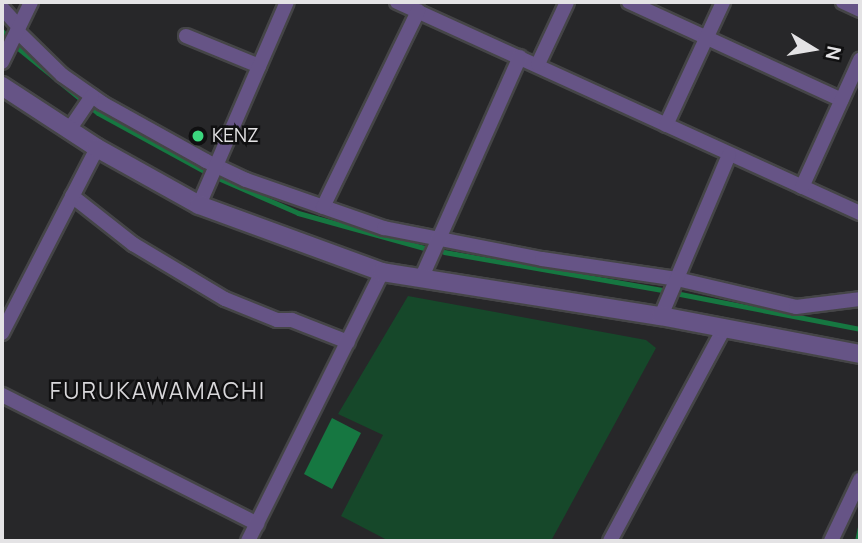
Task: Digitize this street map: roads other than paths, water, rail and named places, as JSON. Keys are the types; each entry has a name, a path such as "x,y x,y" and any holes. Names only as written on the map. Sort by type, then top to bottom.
{"street":[{"path":"2,62 31,2"},
{"path":"199,205 287,2"},
{"path":"397,2 860,213"},
{"path":"538,64 567,2"},
{"path":"629,2 842,100"},
{"path":"666,125 723,2"},
{"path":"843,2 860,10"},
{"path":"2,8 61,75 91,97 216,166 384,228 542,258 677,279 796,307 860,299"},
{"path":"323,207 418,11"},
{"path":"186,36 259,66"},
{"path":"421,279 520,57"},
{"path":"802,187 860,60"},
{"path":"2,86 97,148 199,205 382,272 661,316 860,354"},
{"path":"69,130 91,97"},
{"path":"2,333 97,148"},
{"path":"661,316 729,155"},
{"path":"72,196 133,244 225,299 276,320 292,320 348,342"},
{"path":"248,541 382,272"},
{"path":"610,541 724,328"},
{"path":"2,394 257,524"},
{"path":"831,541 860,480"}],"waterway":[{"path":"2,31 7,37"},
{"path":"18,48 98,113 204,171"},
{"path":"218,178 298,213 424,248"},
{"path":"444,252 661,290"},
{"path":"680,294 860,329"},
{"path":"857,541 860,527"}],"place":[{"name":"KENZ","path":"198,136"}],"district":[{"name":"FURUKAWAMACHI","path":"158,390"}]}
